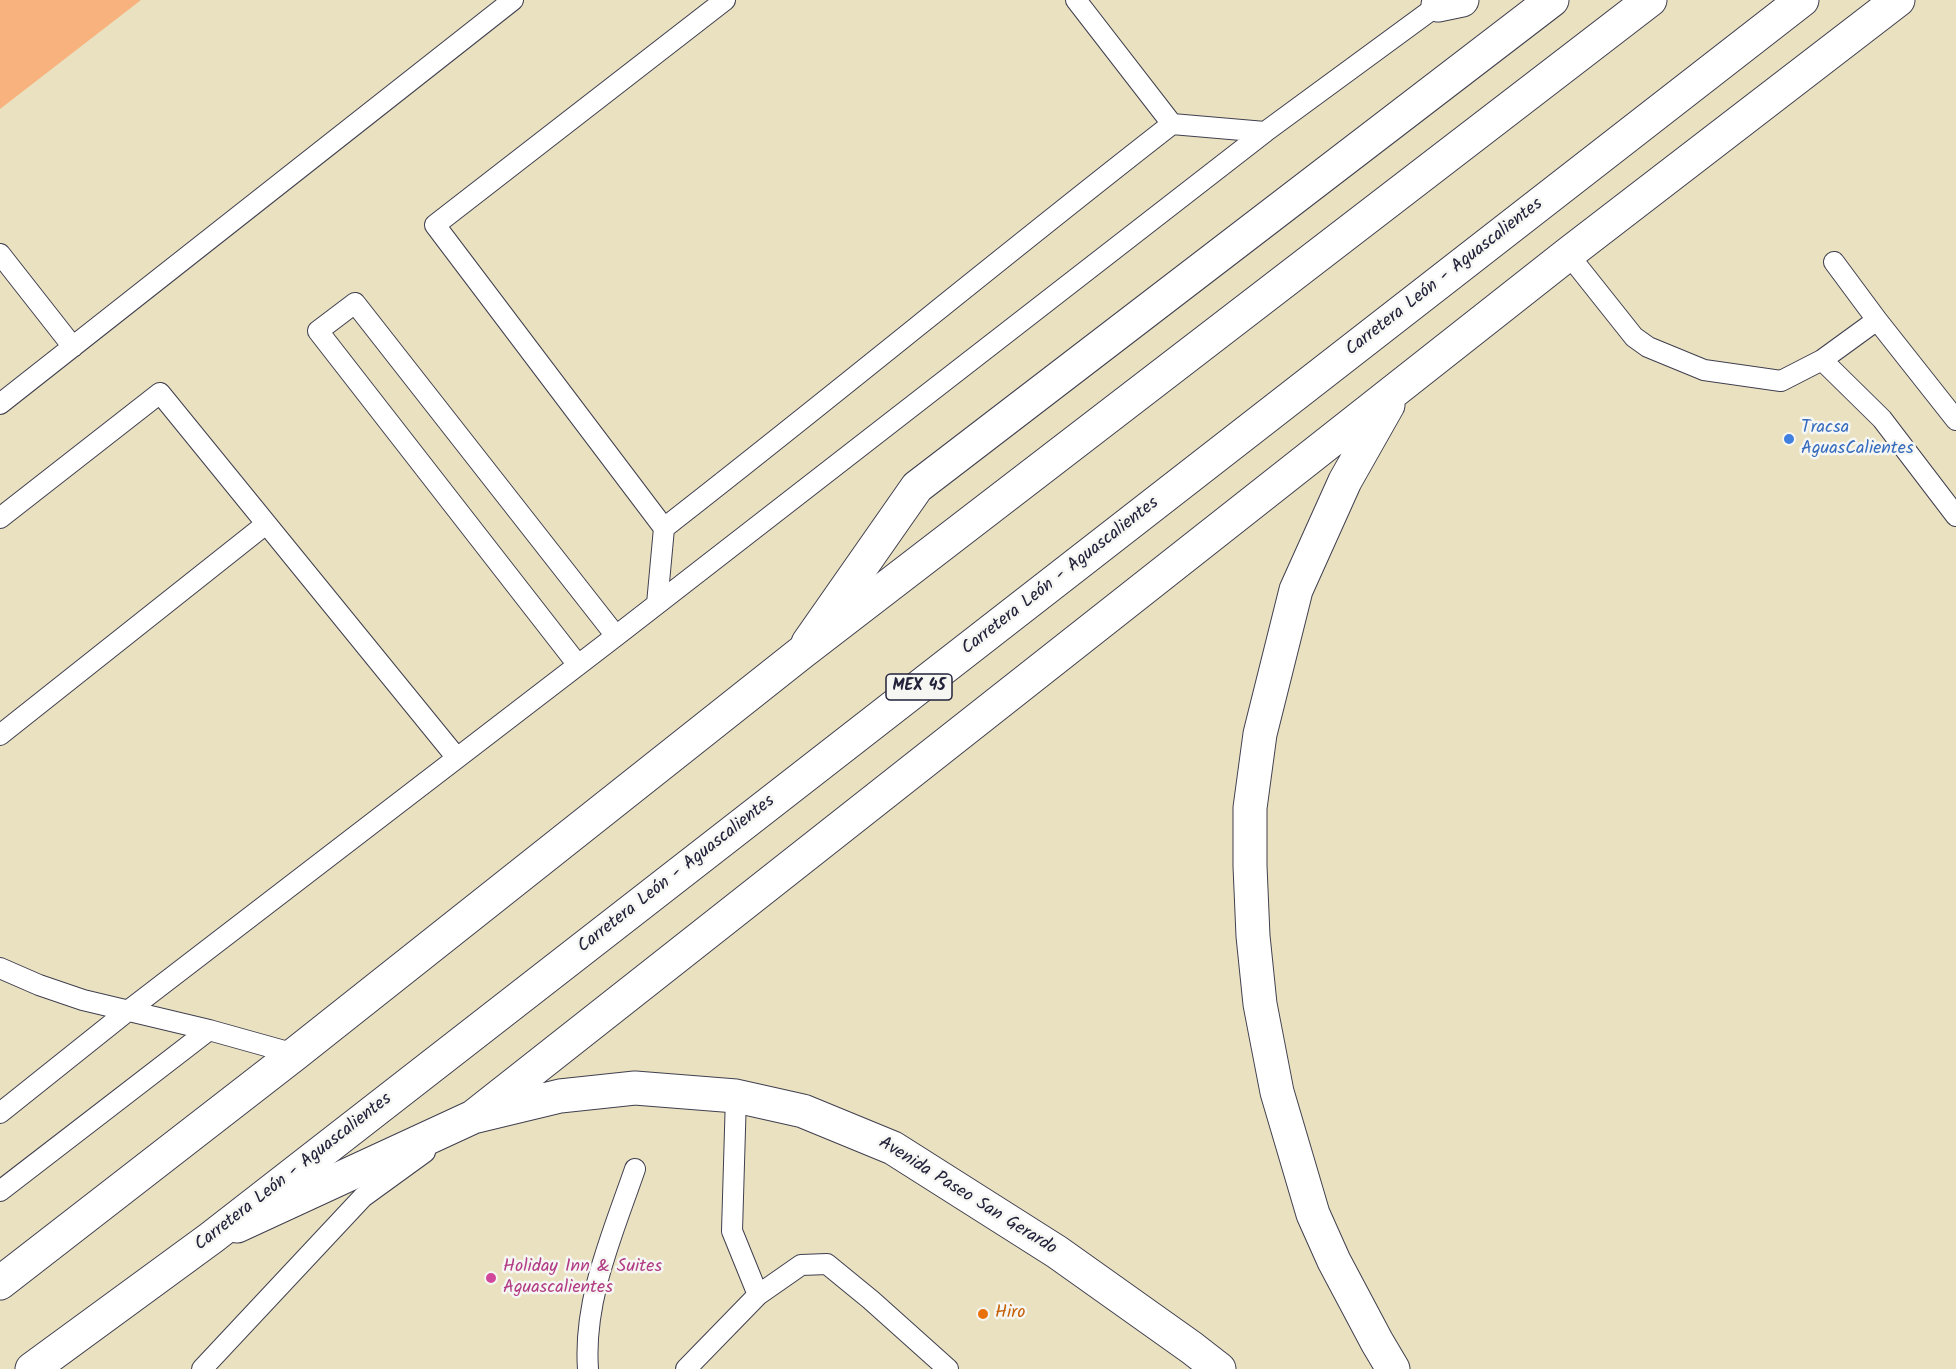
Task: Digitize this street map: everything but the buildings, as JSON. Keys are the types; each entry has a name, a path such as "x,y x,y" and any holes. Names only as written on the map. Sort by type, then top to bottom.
{"main road":[{"path":"801,653 917,487 1552,0"},
{"path":"0,1282 295,1054 801,653 1650,0"},
{"name":"Carretera León - Aguascalientes","path":"32,1369 211,1238 1802,0"},
{"path":"473,1117 1568,254 1898,0"},
{"path":"1394,1369 1334,1261 1313,1214 1277,1092 1260,1004 1253,936 1250,808 1260,734 1296,590 1345,481 1395,392"},
{"name":"Avenida Paseo San Gerardo","path":"211,1238 473,1117 560,1096 635,1088 736,1096 803,1111 893,1148 1057,1252 1219,1369"}],"lane":[{"path":"0,404 513,0"},
{"path":"657,604 664,528 435,225 725,0"},
{"path":"1076,0 1172,124"},
{"path":"0,1113 129,1010 616,636 1265,132 1448,2"},
{"path":"664,528 1172,124 1265,132"},
{"path":"0,254 73,347"},
{"path":"1568,254 1634,337 1648,347 1704,370 1781,381 1822,360 1877,320"},
{"path":"1834,262 1956,420"},
{"path":"578,665 318,331 355,303 616,636"},
{"path":"1822,360 1882,419 1956,516"},
{"path":"0,518 160,393 457,758"},
{"path":"0,735 266,524"},
{"path":"0,968 39,985 83,1000 209,1030 295,1054"},
{"path":"0,1191 209,1030"},
{"path":"736,1096 732,1231 758,1295"},
{"path":"202,1369 363,1197 473,1117"},
{"path":"588,1369 590,1311 602,1266 634,1169"},
{"path":"686,1369 758,1295 801,1265 827,1264 948,1369"}],"place":[{"name":"Tracsa AguasCalientes","path":"1789,439"},
{"name":"Holiday Inn & Suites Aguascalientes","path":"491,1278"},
{"name":"Hiro","path":"983,1314"}]}
